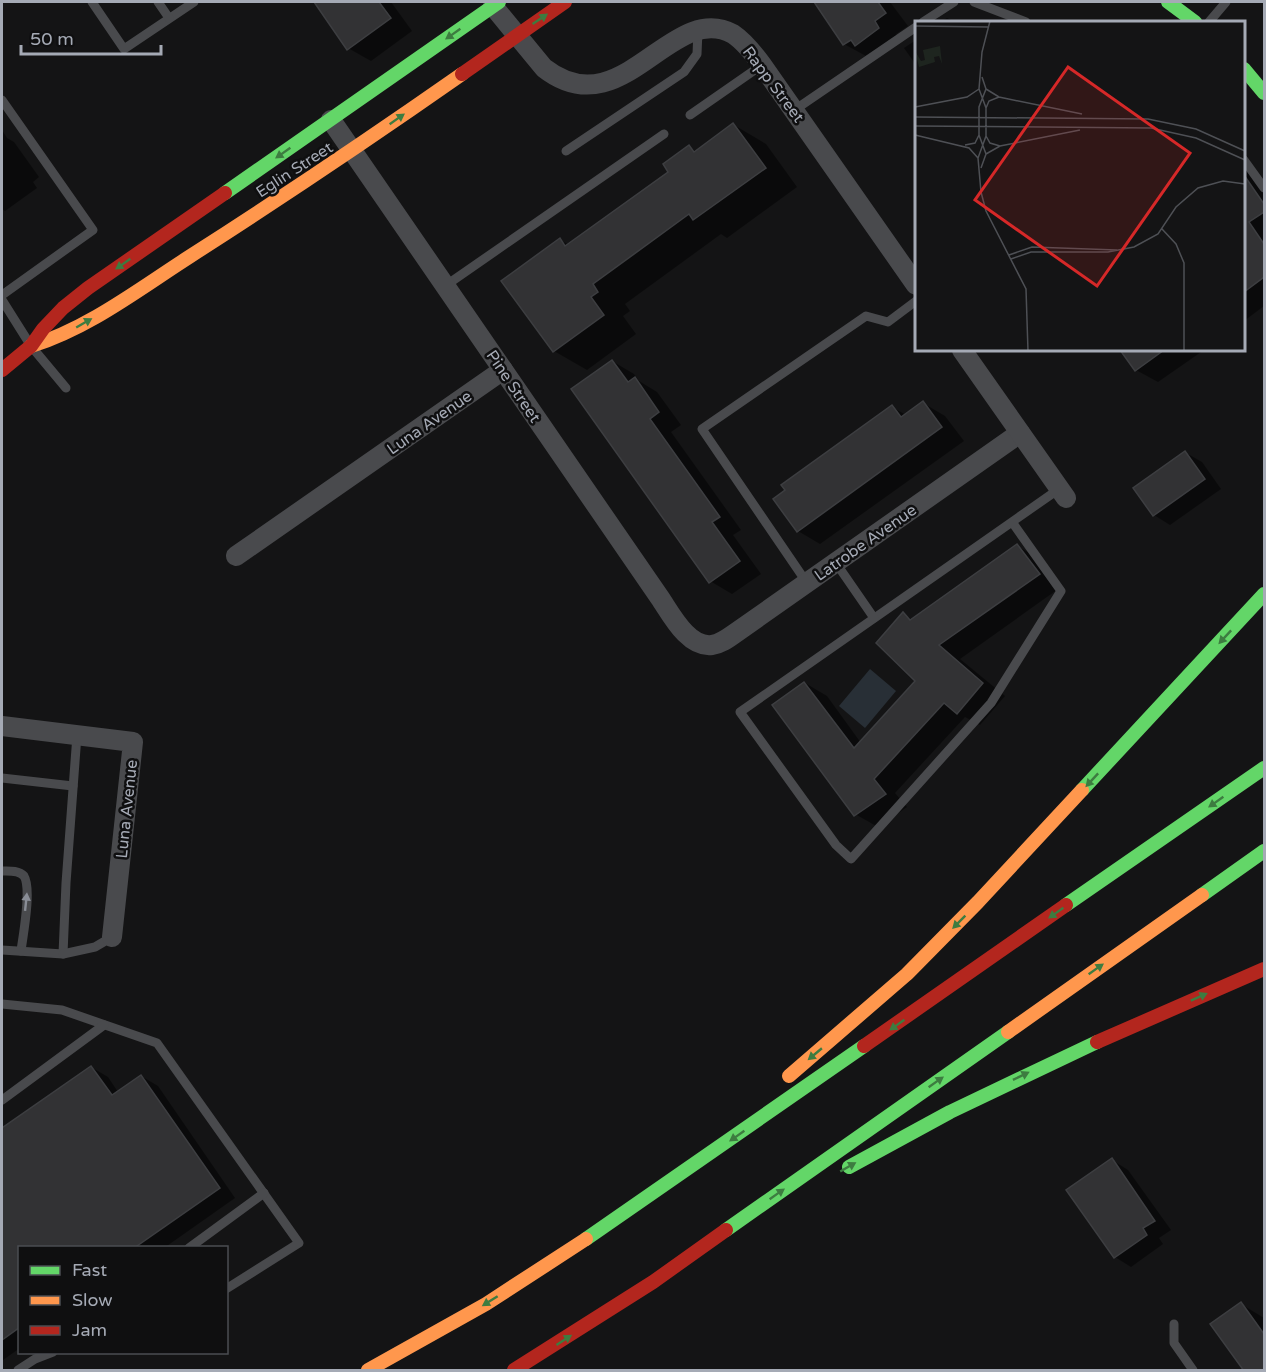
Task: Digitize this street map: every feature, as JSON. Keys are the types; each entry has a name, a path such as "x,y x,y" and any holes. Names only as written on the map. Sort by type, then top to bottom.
{"main road":[{"name":"Eglin Street","path":"31,346 53,339 102,313 352,151 565,2"},
{"path":"1168,2 1179,17"},
{"name":"Eglin Street","path":"2,370 31,346 43,329 88,288 496,4"},
{"path":"1245,70 1264,93"},
{"path":"779,1085 907,974 978,902 1264,594"},
{"path":"368,1371 477,1309 539,1270 722,1147 1264,768"},
{"path":"653,1282 1264,851"},
{"path":"833,1176 913,1130 1060,1057 1264,969"},
{"path":"539,1270 736,1118"},
{"path":"514,1371 653,1282 793,1200"}],"street":[{"path":"496,4 516,36 544,68 554,76 566,81 588,84 601,83 625,73 675,38 698,28"},
{"name":"Rapp Street","path":"698,28 710,27 734,34 762,65 915,284"},
{"name":"Pine Street","path":"331,120 679,625 695,640 706,645"},
{"path":"963,351 1063,493"},
{"name":"Luna Avenue","path":"236,556 503,370"},
{"name":"Latrobe Avenue","path":"706,645 721,642 1020,433"},
{"name":"Luna Avenue","path":"2,726 133,742 112,937"}],"lane":[{"path":"92,2 124,49 194,2"},
{"path":"158,2 170,18"},
{"path":"925,21 954,2"},
{"path":"974,2 1023,21"},
{"path":"1210,21 1227,2"},
{"path":"566,152 684,72 697,54 698,28"},
{"path":"794,111 915,28"},
{"path":"690,115 762,65"},
{"path":"2,100 93,230 2,295"},
{"path":"445,286 664,134"},
{"path":"1245,161 1264,188"},
{"path":"2,300 31,346 66,388"},
{"path":"807,583 702,429 866,316 888,322 915,302"},
{"path":"1012,522 1061,591 991,703 851,859 836,845 740,712 1012,522 1063,493"},
{"path":"836,563 874,618"},
{"path":"63,954 77,735"},
{"path":"2,778 73,786"},
{"path":"2,871 18,872 23,876 27,888 21,951"},
{"path":"2,950 63,954 95,947 112,937"},
{"path":"2,1004 62,1010 157,1043 299,1243 228,1288"},
{"path":"2,1100 104,1025"},
{"path":"192,1246 264,1193"},
{"path":"1174,1324 1174,1343 1193,1371"},
{"path":"18,1371 42,1354"},
{"path":"35,1359 49,1354"}],"shaded area":[{"path":"870,669 896,691 865,728 839,706"}],"building":[{"path":"314,2 379,2 391,18 347,50"},
{"path":"814,2 878,2 886,13 875,21 879,28 855,46 851,40 843,45"},
{"path":"733,123 766,168 693,220 689,214 593,284 598,292 591,297 604,315 553,352 501,281 560,238 565,246 668,172 663,164 689,145 694,152"},
{"path":"1245,176 1264,204 1264,212 1249,222 1264,244 1264,277 1245,291"},
{"path":"1121,351 1163,351 1135,371"},
{"path":"612,360 628,382 635,377 659,412 650,419 720,517 712,522 740,561 709,583 571,389"},
{"path":"923,401 942,427 797,532 773,499 785,490 781,485 892,405 901,417"},
{"path":"1185,451 1205,479 1153,516 1133,488"},
{"path":"1017,544 1040,574 939,645 983,683 957,714 944,703 874,779 886,794 854,816 772,705 804,682 854,748 915,681 876,643 903,612 910,620"},
{"path":"91,1066 112,1095 141,1075 220,1188 137,1246 18,1246 18,1328 2,1340 2,1128"},
{"path":"1112,1158 1155,1221 1143,1228 1147,1235 1114,1258 1066,1190"},
{"path":"1241,1302 1264,1334 1264,1371 1244,1371 1210,1324"}],"traffic: fast":[{"path":"225,193 499,2"},
{"path":"1168,2 1194,21"},
{"path":"1245,70 1264,93"},
{"path":"1082,790 1264,594"},
{"path":"1066,905 1264,768"},
{"path":"1202,895 1264,851"},
{"path":"726,1230 1008,1032"},
{"path":"849,1167 950,1112 1097,1042"},
{"path":"586,1239 864,1046"}],"traffic: slow":[{"path":"31,346 73,329 113,307 326,167 462,74"},
{"path":"789,1076 907,974 978,902 1082,790"},
{"path":"1008,1032 1202,895"},
{"path":"368,1370 486,1304 586,1239"}],"traffic: jam":[{"path":"462,74 565,2"},
{"path":"2,370 31,346 63,308 88,288 225,193"},
{"path":"864,1046 1066,905"},
{"path":"1097,1042 1264,969"},
{"path":"514,1370 653,1282 726,1230"}]}
